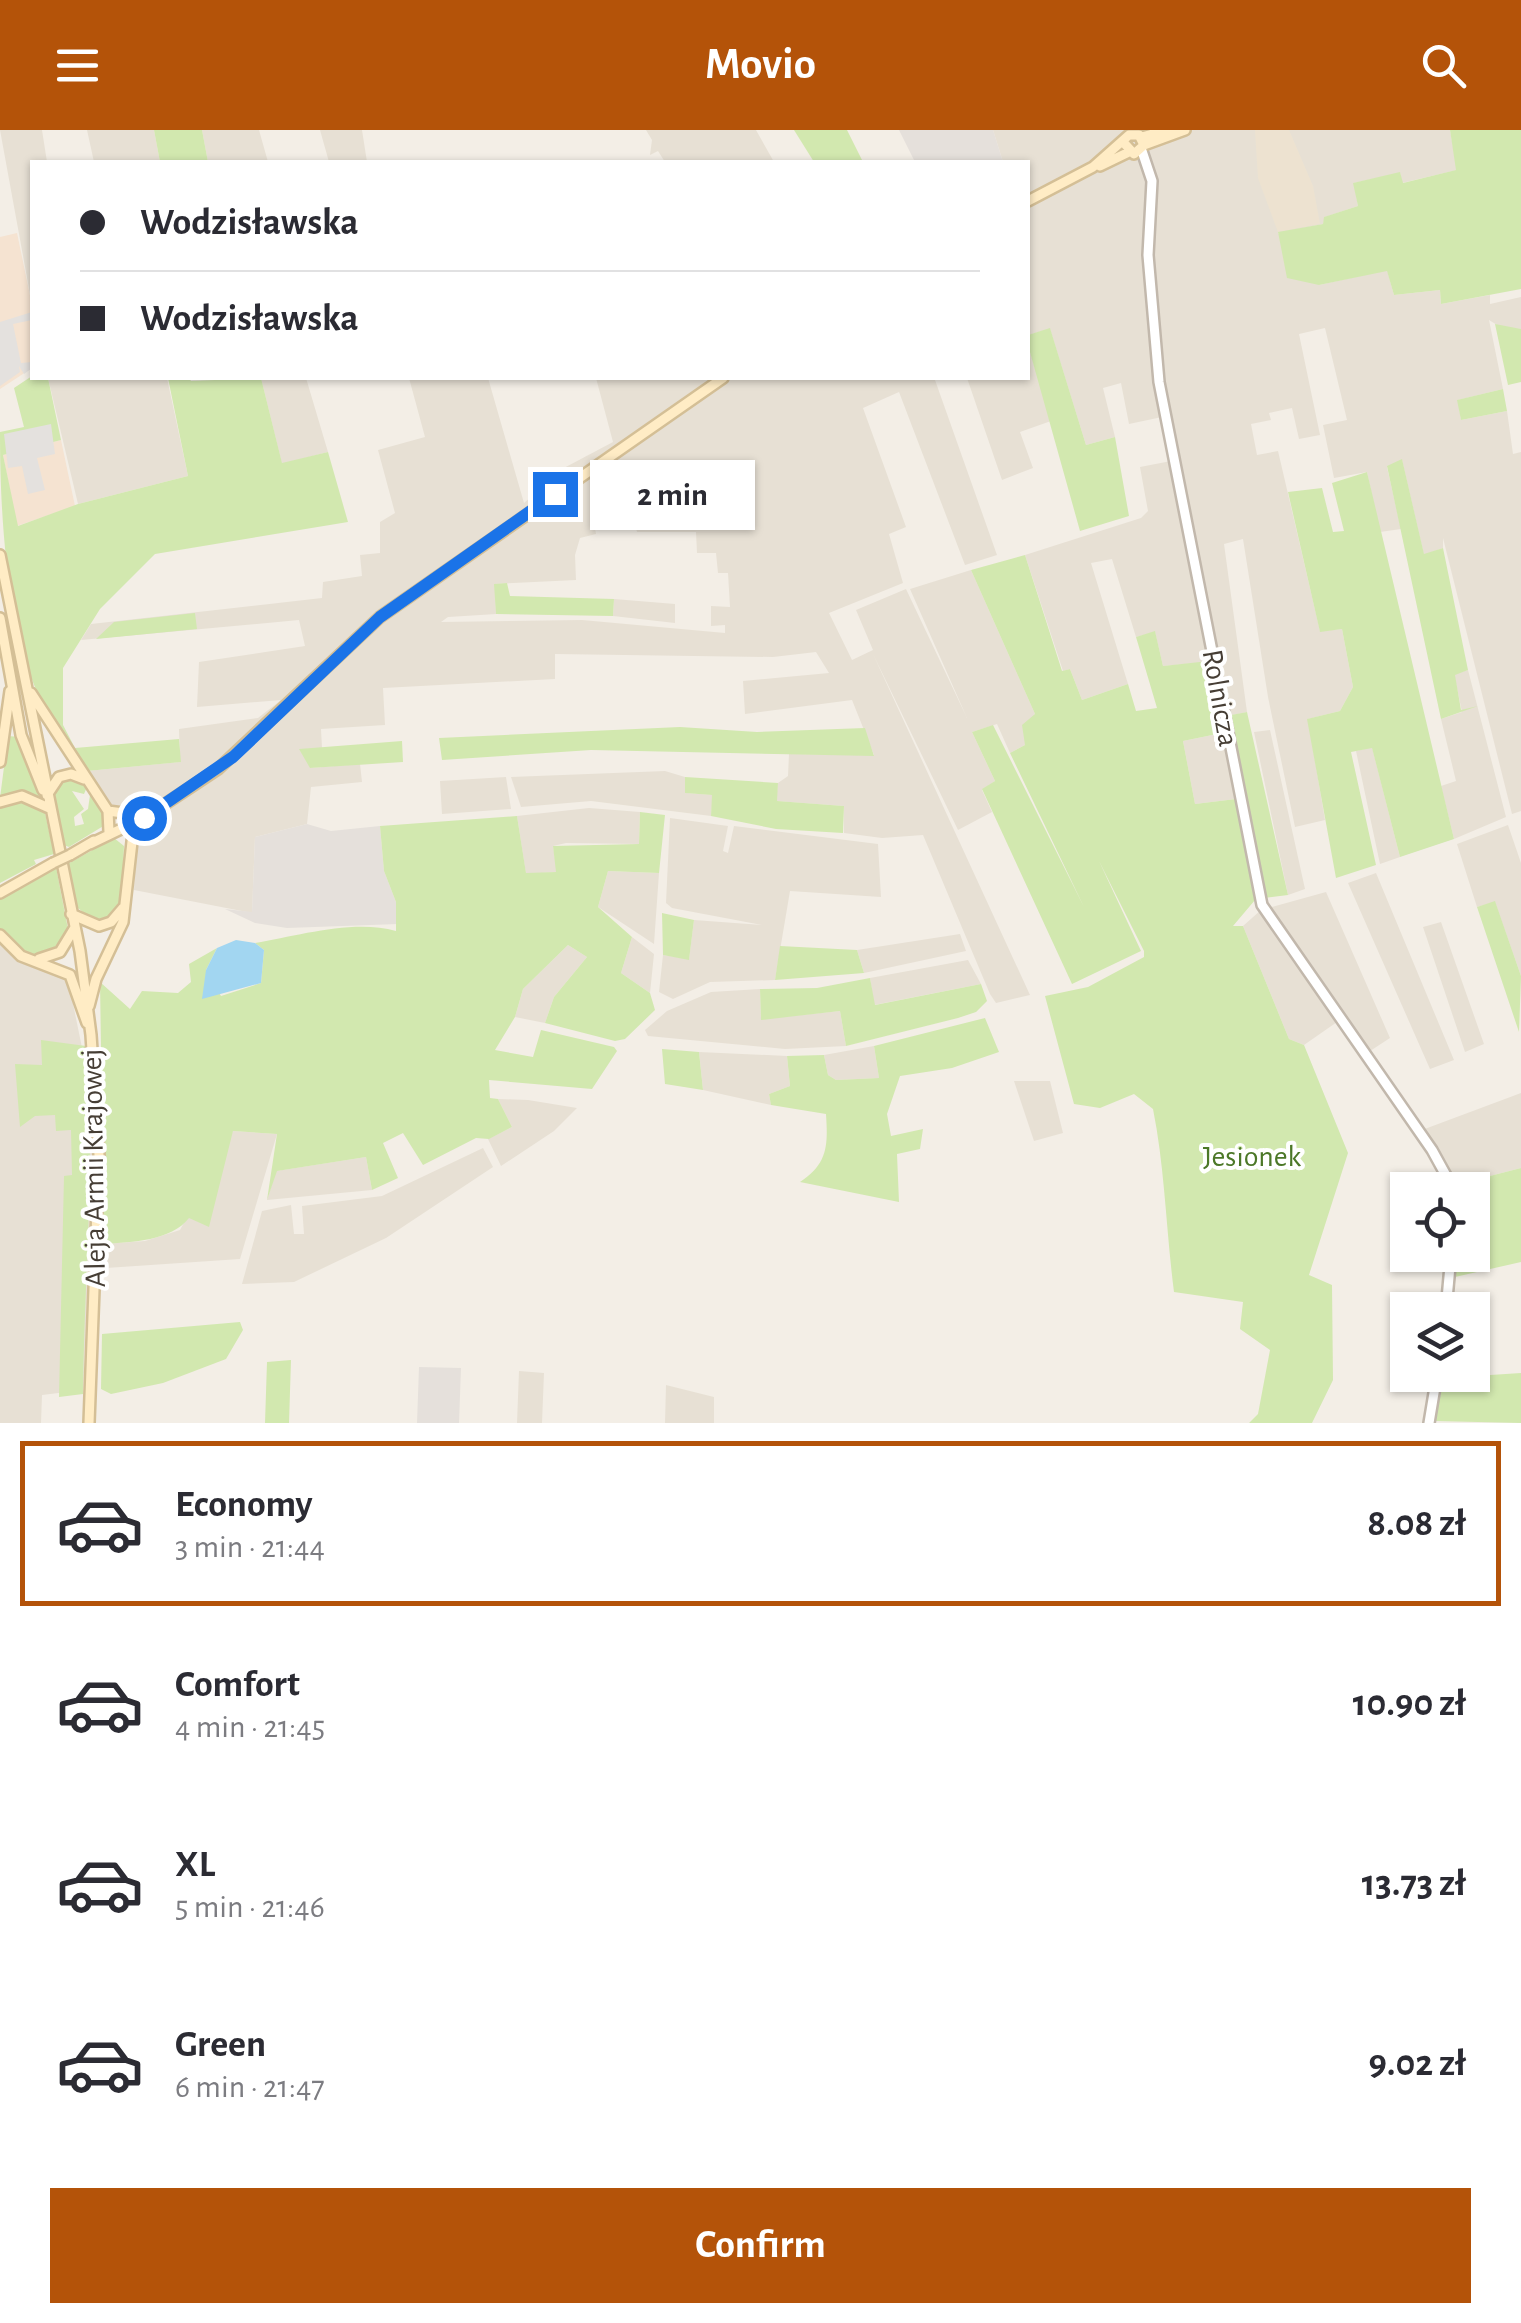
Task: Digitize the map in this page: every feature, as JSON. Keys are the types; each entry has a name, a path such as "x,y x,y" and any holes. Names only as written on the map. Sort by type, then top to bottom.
{"main road":[{"path":"1143,144 1167,130"},
{"path":"1030,200 1127,148 1185,130"},
{"path":"1127,148 1132,134 1143,144"},
{"path":"0,892 187,790 247,745 380,617 721,380"},
{"name":"Aleja Armii Krajowej","path":"0,555 92,1034 100,1155 88,1423"},
{"name":"Aleja Armii Krajowej","path":"0,618 23,742 47,796"},
{"path":"0,762 10,714 11,674"},
{"path":"24,680 38,709 108,811 110,833"},
{"path":"47,796 54,781 65,774 87,780"},
{"path":"0,802 22,796 49,808"},
{"path":"108,811 136,819"},
{"path":"88,1008 96,979 123,922 136,819"},
{"path":"110,833 126,842 129,853"},
{"path":"71,914 99,926 116,918 125,906"},
{"path":"34,960 60,952 74,926"},
{"path":"0,934 18,954 61,968 72,977 92,1034"}],"street":[{"name":"Rolnicza","path":"1143,144 1152,181 1148,255 1160,382 1262,905 1444,1172"},
{"path":"1429,1423 1434,1392"}],"shaded area":[{"path":"0,130 42,130 47,160 30,160 30,294"},
{"path":"87,130 154,130 160,160 94,160"},
{"path":"202,130 259,130 267,160 208,160"},
{"path":"320,130 362,130 367,160 328,160"},
{"path":"646,130 756,130 773,160 664,160 658,151 650,155 652,140"},
{"path":"899,130 993,130 1002,160 914,160"},
{"path":"993,130 1450,130 1457,170 1402,183 1400,173 1354,183 1358,206 1325,217 1323,224 1278,233 1319,285 1387,270 1394,295 1440,290 1441,304 1490,295 1490,304 1521,297 1521,329 1502,328 1489,320 1503,389 1458,400 1461,420 1507,411 1513,454 1521,452 1521,811 1512,814 1443,538 1443,548 1424,555 1402,460 1387,467 1401,529 1380,532 1367,472 1334,478 1323,425 1347,420 1325,328 1299,334 1320,435 1299,439 1292,408 1269,413 1271,420 1251,424 1257,455 1278,451 1320,631 1342,629 1353,687 1340,711 1308,719 1325,820 1295,827 1268,697 1243,539 1224,544 1247,712 1219,718 1209,662 1163,666 1155,632 1136,637 1112,559 1091,563 1128,684 1082,700 1070,669 1063,671 1025,555 1141,518 1148,511 1140,467 1171,461 1162,417 1129,424 1121,383 1103,388 1115,437 1086,445 1050,329 1030,334 1030,160 1002,160"},
{"path":"1255,130 1289,130 1313,186 1320,224 1278,232 1258,178"},
{"path":"17,233 30,295 30,369 0,389 0,237"},
{"path":"30,313 30,320 13,324 21,363 30,362 30,370 24,374 19,366 20,372 0,386 0,322"},
{"path":"1030,352 1051,421 1020,432 1033,468 1002,480 968,380 1030,380"},
{"path":"48,380 167,380 188,476 78,504"},
{"path":"261,380 307,380 328,452 282,464"},
{"path":"410,380 489,380 524,503 562,469 613,442 597,380 935,380 997,555 965,565 899,392 863,408 906,527 889,534 903,583 829,613 852,660 873,650 856,610 906,589 967,718 910,589 971,570 1035,714 1025,745 1010,753 997,724 972,732 995,781 982,790 992,812 958,830 873,654 1030,995 996,1003 923,835 882,838 844,833 844,806 776,801 778,783 788,776 789,754 874,755 852,700 745,714 743,681 829,673 816,652 773,657 555,654 555,679 383,688 385,725 321,729 322,748 300,750 311,768 360,764 362,782 311,787 307,824 255,837 252,913 134,890 136,839 87,771 180,762 179,729 258,718 281,700 197,707 199,662 305,646 299,620 81,640 91,624 322,598 323,582 362,576 360,555 380,553 380,522 395,513 378,450 425,437","holes":["629,497 637,532 696,532 697,553 716,553 718,573 728,573 730,607 711,606 711,626 725,625 725,633 582,620 441,622 448,617 496,614 495,584 576,580 575,555 580,538 596,534 591,505"]},
{"path":"51,424 55,454 37,458 45,490 28,494 22,466 8,468 4,434"},
{"path":"61,440 75,506 17,526 3,455"},
{"path":"614,599 675,604 675,623 613,616"},
{"path":"1468,670 1506,817 1454,839 1441,786 1456,781 1441,719 1462,712 1454,674"},
{"path":"1270,730 1305,889 1288,895 1254,732"},
{"path":"1222,733 1236,799 1195,804 1183,741"},
{"path":"1372,747 1400,857 1380,864 1356,751"},
{"path":"665,771 685,777 686,793 713,795 711,816 591,801 521,807 511,777"},
{"path":"506,777 511,809 442,814 440,781"},
{"path":"589,808 640,812 639,844 553,846 557,872 526,874 517,816"},
{"path":"670,818 728,826 723,851 728,853 734,826 878,844 881,897 790,891 775,980 710,982 673,999 659,992 663,955 689,959 694,920 762,925 672,908 666,903"},
{"path":"307,824 331,831 380,826 384,871 396,902 398,924 287,928 255,923 225,909 252,912 255,837"},
{"path":"1508,825 1521,863 1521,976 1495,902 1477,907 1457,844"},
{"path":"608,871 659,873 654,944 598,907"},
{"path":"1376,873 1454,1060 1430,1069 1348,883"},
{"path":"1326,892 1390,1038 1367,1053 1268,908"},
{"path":"1261,910 1337,1022 1304,1045 1289,1039 1243,926"},
{"path":"1441,922 1484,1044 1465,1052 1423,927"},
{"path":"960,934 966,951 864,973 857,950"},
{"path":"632,937 654,954 650,993 621,973"},
{"path":"0,944 18,962 68,979 90,1087 93,1149 83,1390 42,1395 41,1423 0,1423"},
{"path":"568,945 587,957 554,997 545,1023 515,1017 523,989"},
{"path":"968,960 981,984 874,1005 870,978"},
{"path":"760,989 761,1019 840,1011 846,1046 785,1049 648,1036 645,1030 667,1011 711,992"},
{"path":"874,1046 879,1078 836,1080 828,1075 824,1055"},
{"path":"699,1052 787,1056 790,1086 769,1094 771,1105 703,1090"},
{"path":"1014,1081 1050,1081 1063,1133 1034,1141"},
{"path":"1521,1093 1521,1168 1490,1176 1490,1172 1447,1172 1422,1130"},
{"path":"498,1099 577,1108 554,1131 501,1166 488,1139 512,1127"},
{"path":"233,1131 277,1134 240,1259 106,1268 104,1244 145,1241 180,1230"},
{"path":"483,1148 493,1167 386,1238 294,1282 242,1284 262,1211 291,1205 294,1234 304,1234 302,1206 382,1196"},
{"path":"366,1157 372,1190 267,1200 276,1171"},
{"path":"419,1367 461,1368 459,1423 417,1423"},
{"path":"519,1371 544,1373 542,1423 517,1423"},
{"path":"666,1385 714,1397 714,1423 665,1423"}],"green space":[{"path":"154,130 202,130 208,160 160,160"},
{"path":"794,130 847,130 862,160 813,160"},
{"path":"1450,130 1521,130 1521,289 1441,304 1440,290 1394,295 1387,271 1319,285 1287,278 1278,232 1323,224 1324,217 1358,206 1353,183 1400,172 1403,183 1456,170"},
{"path":"1495,324 1521,329 1521,382 1508,385"},
{"path":"1050,328 1086,445 1115,437 1129,516 1080,531 1030,352 1030,334"},
{"path":"30,377 48,380 61,440 3,455 18,526 78,504 188,476 168,380 261,380 282,463 328,452 348,522 155,554 100,609 63,668 63,725 75,748 179,739 181,762 87,771 53,723 31,677 13,609 2,499 0,432 24,427 14,388"},
{"path":"1503,389 1507,411 1461,420 1457,400"},
{"path":"1402,459 1424,554 1443,548 1468,670 1455,675 1461,710 1478,706 1441,719 1387,466"},
{"path":"1367,472 1454,839 1400,857 1372,748 1351,752 1376,865 1336,878 1307,719 1340,711 1353,687 1342,629 1320,632 1288,492 1322,488 1333,532 1344,531 1332,483"},
{"name":"Jesionek","path":"1025,555 1062,671 1070,669 1082,700 1128,684 1136,711 1157,708 1136,637 1155,631 1163,666 1209,661 1222,733 1183,741 1195,804 1236,799 1255,900 1233,926 1243,926 1289,1039 1304,1045 1348,1153 1309,1275 1332,1285 1333,1380 1312,1423 1249,1423 1258,1414 1270,1350 1240,1329 1243,1302 1174,1292 1153,1109 1134,1094 1100,1108 1074,1104 1045,996 1088,987 1144,957 1144,951 1099,861 1141,951 1072,984 982,789 995,781 972,732 993,725 1084,907 1010,753 1025,745 1022,725 1035,714 971,570"},
{"path":"507,583 510,596 614,599 613,616 496,614 494,584"},
{"path":"195,613 197,629 96,639 114,622"},
{"path":"1247,712 1288,895 1264,898 1226,716"},
{"path":"680,727 757,732 865,728 874,756 591,750 442,760 439,738"},
{"path":"8,736 20,737 41,798 23,791 0,798"},
{"path":"402,741 403,762 310,768 299,749"},
{"path":"685,777 778,783 777,801 844,806 843,833 776,829 711,816 712,795 685,793"},
{"path":"72,778 87,787 84,794 72,791 84,809 74,817 75,826 84,824 81,814 88,809 90,795 101,806 105,825 69,847 61,844 52,792 61,781"},
{"path":"19,799 45,813 54,854 34,860 36,864 0,883 0,808"},
{"path":"640,812 665,815 659,873 608,871 598,907 632,937 621,973 650,993 655,1010 625,1039 615,1041 545,1023 554,997 587,957 568,945 523,989 515,1017 495,1050 533,1057 541,1030 614,1047 617,1051 592,1089 489,1080 490,1098 498,1099 512,1127 489,1139 476,1138 423,1165 403,1133 383,1143 398,1178 372,1190 366,1157 277,1171 267,1200 277,1134 233,1131 209,1227 189,1218 162,1236 104,1244 100,982 130,1009 142,991 178,993 191,982 189,964 217,948 206,970 221,996 261,983 264,950 255,943 344,928 396,931 396,902 384,871 380,826 517,816 526,873 556,872 553,846 639,844"},
{"path":"114,838 124,846 122,898 110,918 94,921 73,904 64,866"},
{"path":"56,867 68,929 51,953 28,955 0,929 0,896"},
{"path":"1495,901 1521,976 1519,1032 1477,907"},
{"path":"662,913 694,920 689,960 663,955"},
{"path":"780,946 857,950 864,973 775,980"},
{"path":"870,978 875,1005 981,984 987,1001 976,1012 958,1018 846,1046 840,1011 761,1020 760,989 817,988"},
{"path":"985,1018 999,1052 952,1068 900,1076 887,1114 891,1136 923,1129 920,1149 897,1154 899,1202 800,1182 821,1161 827,1135 826,1114 771,1105 769,1094 790,1086 787,1056 824,1055 828,1075 836,1080 879,1078 874,1046"},
{"path":"41,1040 86,1046 89,1089 83,1394 59,1397 64,1176 72,1175 71,1130 56,1131 55,1115 35,1116 20,1127 15,1064 42,1065"},
{"path":"662,1049 699,1052 703,1090 665,1084"},
{"path":"1521,1168 1521,1262 1490,1269 1490,1176"},
{"path":"240,1322 243,1330 226,1359 163,1383 111,1394 101,1389 102,1334"},
{"path":"291,1360 289,1423 265,1423 267,1362"},
{"path":"1521,1373 1521,1423 1435,1421 1441,1392 1490,1392 1490,1375"}],"water":[{"path":"236,940 255,943 264,950 261,983 202,999 206,970 217,948"}],"route":[{"path":"144,818 233,757 380,617 555,494"}]}
